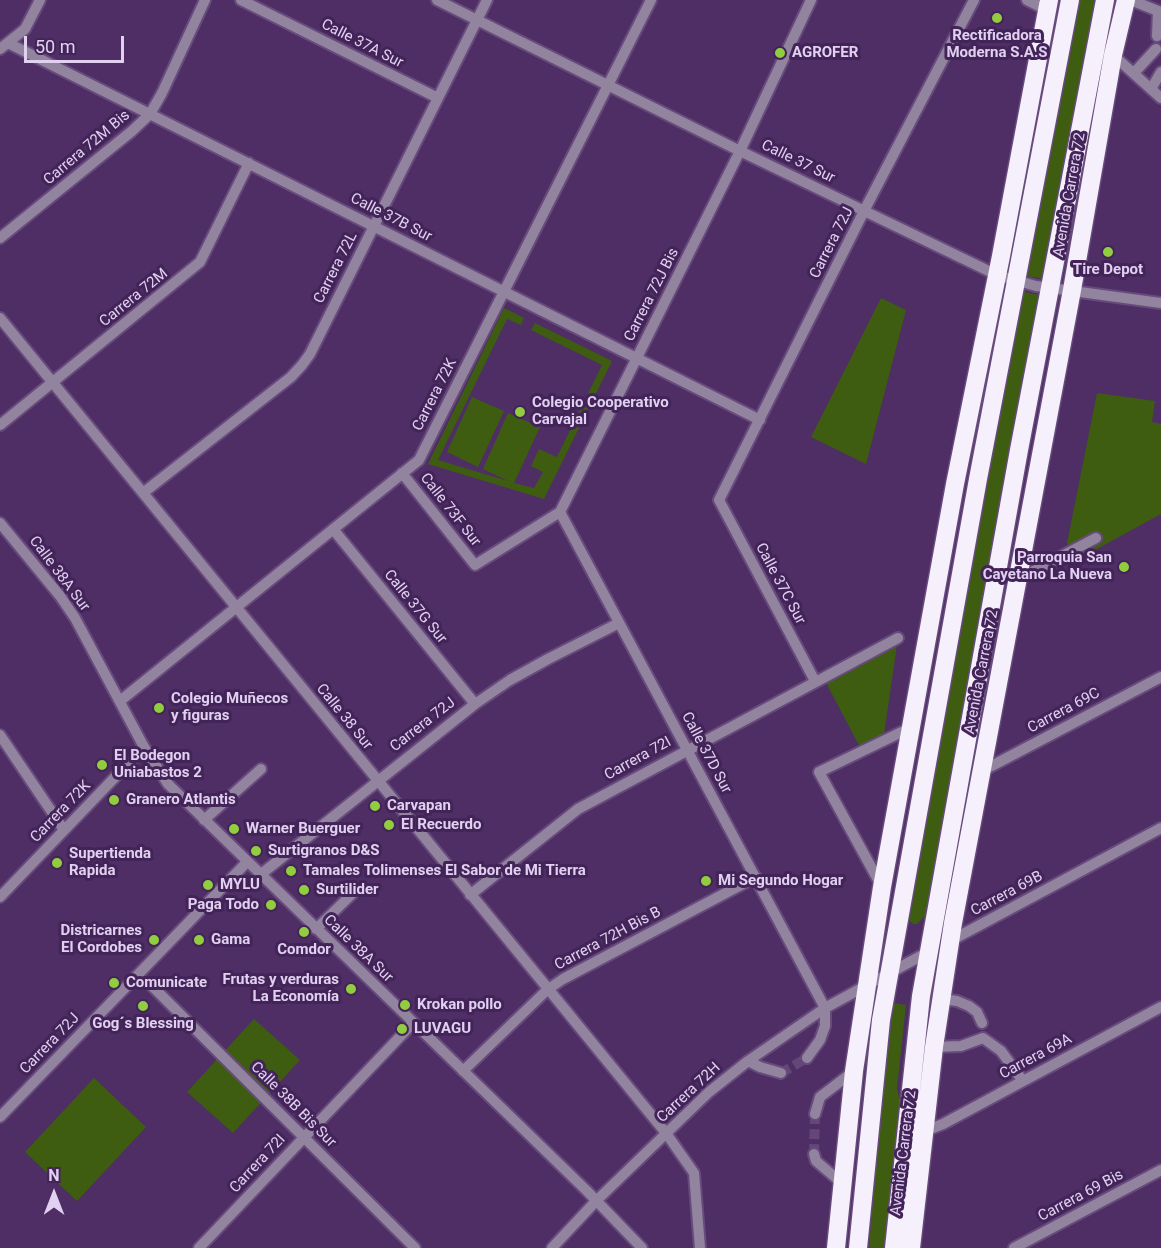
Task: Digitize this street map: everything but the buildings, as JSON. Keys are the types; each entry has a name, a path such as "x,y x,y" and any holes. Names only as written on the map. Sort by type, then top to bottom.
{"highway":[{"path":"858,1248 878,1040 889,973 978,479 1070,0"},
{"name":"Avenida Carrera 72","path":"900,1246 917,1023 928,952 1019,450 1105,0"},
{"name":"Avenida Carrera 72","path":"900,1246 915,1218 934,1047 950,941 1072,290 1113,55 1126,0"},
{"path":"836,1248 854,1071 882,887 947,529 1048,5"},
{"path":"1019,450 1049,409"},
{"path":"947,529 978,479"}],"street":[{"path":"2,47 26,29 40,0"},
{"name":"Carrera 72M Bis","path":"0,238 150,114 205,0"},
{"name":"Calle 37A Sur","path":"241,0 438,98"},
{"name":"Calle 37 Sur","path":"437,0 740,151 997,275 1017,282 1051,288 1161,303"},
{"name":"Carrera 72L","path":"143,493 291,377 310,354 487,0"},
{"name":"Carrera 72K","path":"120,701 419,460 651,0"},
{"name":"Carrera 72J Bis","path":"560,512 740,151 811,0"},
{"name":"Carrera 72J","path":"719,500 864,211 974,0"},
{"path":"1027,0 1048,5"},
{"path":"1131,0 1159,13 1156,36"},
{"name":"Calle 37B Sur","path":"2,47 150,114 760,420"},
{"path":"1134,73 1156,50"},
{"path":"1113,55 1161,98"},
{"path":"1151,89 1161,72"},
{"name":"Carrera 72M","path":"0,425 200,262 206,254 249,163"},
{"name":"Calle 38 Sur","path":"0,318 470,896 666,1133 694,1173 700,1248"},
{"name":"Calle 73F Sur","path":"402,473 475,565 560,512"},
{"name":"Calle 37C Sur","path":"719,500 815,681"},
{"name":"Calle 37D Sur","path":"560,512 825,1008"},
{"name":"Calle 38A Sur","path":"0,523 60,596 75,618 144,747 168,784 642,1248"},
{"name":"Calle 37G Sur","path":"333,529 475,704"},
{"path":"1017,580 1095,538"},
{"name":"Carrera 72J","path":"260,875 475,704 548,658 619,623"},
{"name":"Carrera 72I","path":"470,896 578,809 898,638"},
{"name":"Carrera 69C","path":"982,771 1161,677"},
{"path":"882,887 819,772 912,727"},
{"path":"0,735 64,830"},
{"name":"Carrera 72K","path":"0,897 144,747"},
{"path":"204,820 261,769"},
{"name":"Carrera 69B","path":"866,985 1161,828"},
{"name":"Carrera 72J","path":"0,1117 247,862"},
{"name":"Carrera 72H Bis B","path":"463,1071 547,990 563,979 756,877"},
{"path":"316,928 353,893"},
{"name":"Calle 38B Bis Sur","path":"150,984 415,1248"},
{"name":"Carrera 72H","path":"552,1248 596,1201 709,1092 748,1061 825,1008 866,985"},
{"path":"941,999 957,1001 969,1006 977,1012 982,1023"},
{"name":"Carrera 69A","path":"925,1131 1161,1007"},
{"path":"807,1058 820,1041 825,1026 825,1008"},
{"name":"Carrera 72I","path":"202,1247 412,1023"},
{"path":"934,1047 961,1046 983,1037 1001,1052 1023,1081"},
{"path":"748,1061 781,1073"},
{"path":"815,1114 820,1097 854,1071"},
{"path":"814,1155 816,1161 843,1184"},
{"name":"Carrera 69 Bis","path":"1014,1248 1161,1170"}],"green space":[{"path":"1074,0 1096,0 1043,279 1022,275"},
{"path":"1020,291 1040,295 926,915 917,924 913,924 908,919 919,861 925,793"},
{"path":"881,298 906,310 866,464 811,437"},
{"path":"504,308 524,318 521,325 507,319 438,460 508,481 483,469 508,413 540,427 514,483 534,488 543,472 531,466 539,449 557,457 602,365 531,330 535,323 612,361 544,499 428,464"},
{"path":"1097,393 1155,401 1152,422 1161,424 1161,514 1075,561 1067,543"},
{"path":"472,397 504,411 478,467 447,452"},
{"path":"898,638 883,741 862,751 823,677"},
{"path":"893,1003 906,1005 897,1088 902,1110 889,1248 869,1248 878,1137"},
{"path":"254,1019 300,1060 233,1133 187,1092"},
{"path":"94,1078 146,1127 77,1201 25,1152"}],"tunnel":[{"path":"781,1073 807,1058"},
{"path":"814,1154 815,1114"}],"place":[{"name":"Rectificadora Moderna S.A.S","path":"997,18"},
{"name":"AGROFER","path":"780,53"},
{"name":"Tire Depot","path":"1108,252"},
{"name":"Colegio Cooperativo Carvajal","path":"520,412"},
{"name":"Parroquia San Cayetano La Nueva","path":"1124,567"},
{"name":"Colegio Muñecos y figuras","path":"159,708"},
{"name":"El Bodegon Uniabastos 2","path":"102,765"},
{"name":"Granero Atlantis","path":"114,800"},
{"name":"Carvapan","path":"375,806"},
{"name":"El Recuerdo","path":"389,825"},
{"name":"Warner Buerguer","path":"234,829"},
{"name":"Surtigranos D&S","path":"256,851"},
{"name":"Supertienda Rapida","path":"57,863"},
{"name":"Tamales Tolimenses El Sabor de Mi Tierra","path":"291,871"},
{"name":"Mi Segundo Hogar","path":"706,881"},
{"name":"MYLU","path":"208,885"},
{"name":"Surtilider","path":"304,890"},
{"name":"Paga Todo","path":"271,905"},
{"name":"Comdor","path":"304,932"},
{"name":"Districarnes El Cordobes","path":"154,940"},
{"name":"Gama","path":"199,940"},
{"name":"Comunicate","path":"114,983"},
{"name":"Frutas y verduras La Economía","path":"351,989"},
{"name":"Krokan pollo","path":"405,1005"},
{"name":"Gog´s Blessing","path":"143,1006"},
{"name":"LUVAGU","path":"402,1029"}]}
